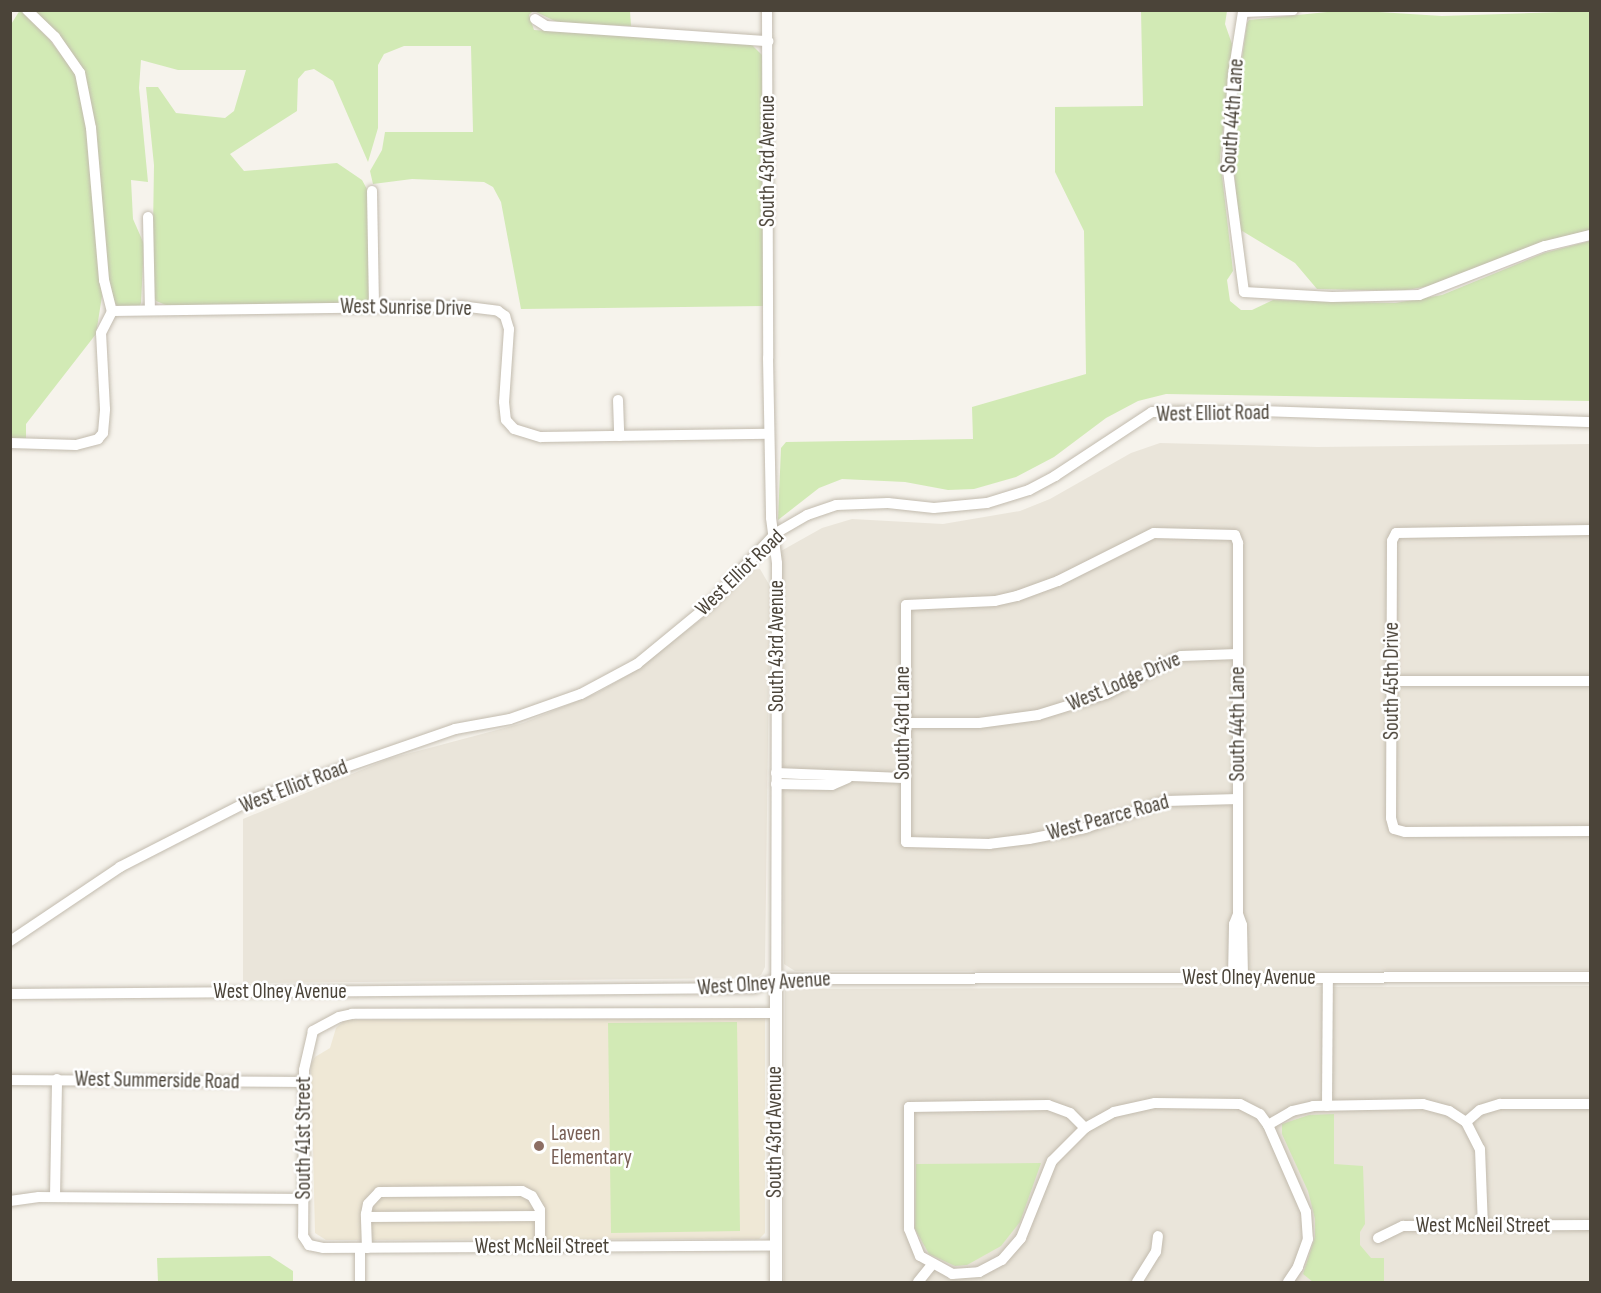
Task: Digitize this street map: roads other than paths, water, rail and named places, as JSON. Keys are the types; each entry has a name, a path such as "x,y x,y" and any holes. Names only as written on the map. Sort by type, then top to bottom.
{"street":[{"path":"10,443 76,445 98,440 103,433 105,409 101,333 112,312 104,279 91,128 80,73 55,37 27,10"},
{"name":"South 43rd Avenue","path":"767,10 769,434 771,518 776,533 776,1282"},
{"name":"South 44th Lane","path":"1293,10 1243,12 1228,127 1227,163 1234,231 1244,292 1326,297 1388,297 1434,291 1545,246 1588,235"},
{"path":"535,19 546,26 768,41"},
{"path":"372,190 374,307"},
{"path":"148,217 150,310"},
{"name":"West Sunrise Drive","path":"112,312 459,306 498,311 505,316 509,329 504,402 506,420 514,429 541,437 769,434"},
{"path":"618,400 619,436"},
{"name":"West Elliot Road","path":"10,941 120,867 253,799 455,729 510,719 582,694 637,664 710,604 776,533 807,515 836,505 888,503 934,508 987,503 1029,490 1152,412 1235,411 1590,422"},
{"name":"South 45th Drive","path":"1590,530 1396,533 1392,541 1394,829 1590,831"},
{"name":"South 43rd Lane","path":"906,842 903,723 906,604 966,603 1017,596 1058,581 1154,533 1235,535"},
{"name":"South 44th Lane","path":"1235,535 1238,654 1238,978"},
{"name":"West Lodge Drive","path":"903,723 979,723 1038,715 1106,694 1181,656 1238,654"},
{"path":"1393,681 1590,681"},
{"path":"815,772 816,784"},
{"path":"776,778 815,772 848,778 903,777"},
{"path":"776,778 832,785 848,778"},
{"name":"West Pearce Road","path":"906,842 990,844 1029,839 1086,828 1166,801 1238,799"},
{"name":"West Olney Avenue","path":"10,994 754,988 776,979 1590,977"},
{"path":"1327,1106 1328,978"},
{"name":"South 41st Street","path":"309,1245 303,1236 304,1082 314,1031 352,1014 775,1012"},
{"path":"55,1197 57,1079"},
{"name":"West Summerside Road","path":"10,1080 304,1082"},
{"path":"1085,1128 1070,1113 1048,1106 909,1107 909,1229 915,1247 931,1266 952,1274 965,1274 991,1268 1002,1260 1021,1238 1052,1161 1085,1128 1114,1112 1144,1104 1250,1107 1268,1125 1297,1186 1308,1226 1304,1255 1288,1282"},
{"path":"1268,1125 1302,1108 1327,1106 1423,1104 1449,1111 1466,1122 1482,1156 1483,1226"},
{"path":"1466,1122 1480,1110 1500,1104 1590,1104"},
{"path":"360,1282 368,1204 379,1192 522,1191 532,1196 540,1216 540,1247"},
{"path":"10,1201 55,1197 304,1199"},
{"path":"366,1217 540,1216"},
{"name":"West McNeil Street","path":"1378,1238 1403,1226 1590,1225"},
{"path":"1137,1282 1156,1252 1158,1236"},
{"name":"West McNeil Street","path":"309,1245 364,1248 776,1246"},
{"path":"918,1282 931,1266"}],"place":[{"name":"Laveen Elementary","path":"539,1146"}]}
